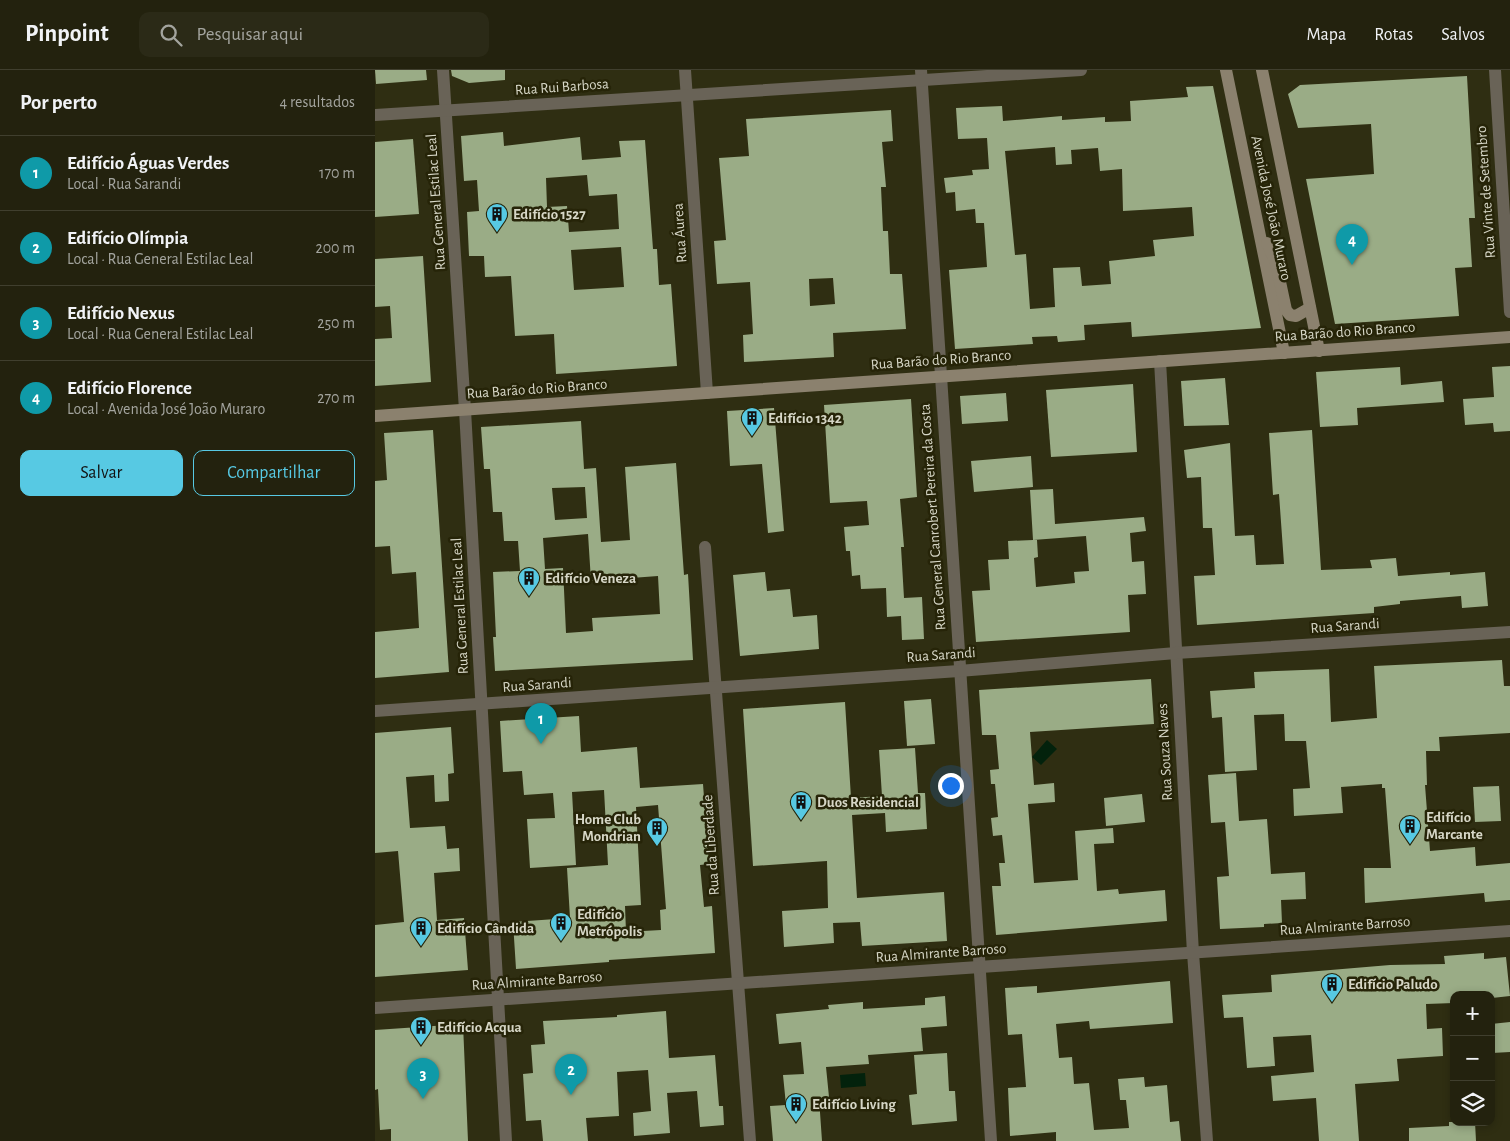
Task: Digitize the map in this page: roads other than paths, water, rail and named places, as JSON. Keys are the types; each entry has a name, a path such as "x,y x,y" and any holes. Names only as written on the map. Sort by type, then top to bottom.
{"street":[{"name":"Rua General Estilac Leal","path":"443,70 465,410 506,1141"},
{"name":"Rua Áurea","path":"685,70 707,393"},
{"name":"Rua Rui Barbosa","path":"375,115 686,95 921,75 1081,70"},
{"name":"Avenida José João Muraro","path":"1226,70 1284,353"},
{"name":"Avenida José João Muraro","path":"1262,70 1319,351"},
{"name":"Rua Vinte de Setembro","path":"1495,70 1510,312"},
{"name":"Rua General Canrobert Pereira da Costa","path":"921,75 991,1141"},
{"path":"1258,225 1276,263 1286,310 1296,316 1310,308"},
{"name":"Rua Barão do Rio Branco","path":"375,416 1510,337"},
{"name":"Rua Souza Naves","path":"1160,361 1193,953 1207,1141"},
{"name":"Rua da Liberdade","path":"705,547 750,1141"},
{"name":"Rua Sarandi","path":"375,711 959,671 1176,653 1510,632"},
{"name":"Rua Almirante Barroso","path":"375,1008 1510,931"}],"place":[{"name":"Edifício 1527","path":"497,233"},
{"name":"Edifício Florence","path":"1352,265"},
{"name":"Edifício 1342","path":"752,437"},
{"name":"Edifício Veneza","path":"529,597"},
{"name":"Edifício Águas Verdes","path":"541,744"},
{"name":"Duos Residencial","path":"801,821"},
{"name":"Edifício Marcante","path":"1410,845"},
{"name":"Home Club Mondrian","path":"657,847"},
{"name":"Edifício Metrópolis","path":"561,942"},
{"name":"Edifício Cândida","path":"421,947"},
{"name":"Edifício Paludo","path":"1332,1003"},
{"name":"Edifício Acqua","path":"421,1046"},
{"name":"Edifício Olímpia","path":"571,1095"},
{"name":"Edifício Nexus","path":"423,1099"},
{"name":"Edifício Living","path":"796,1123"}]}
